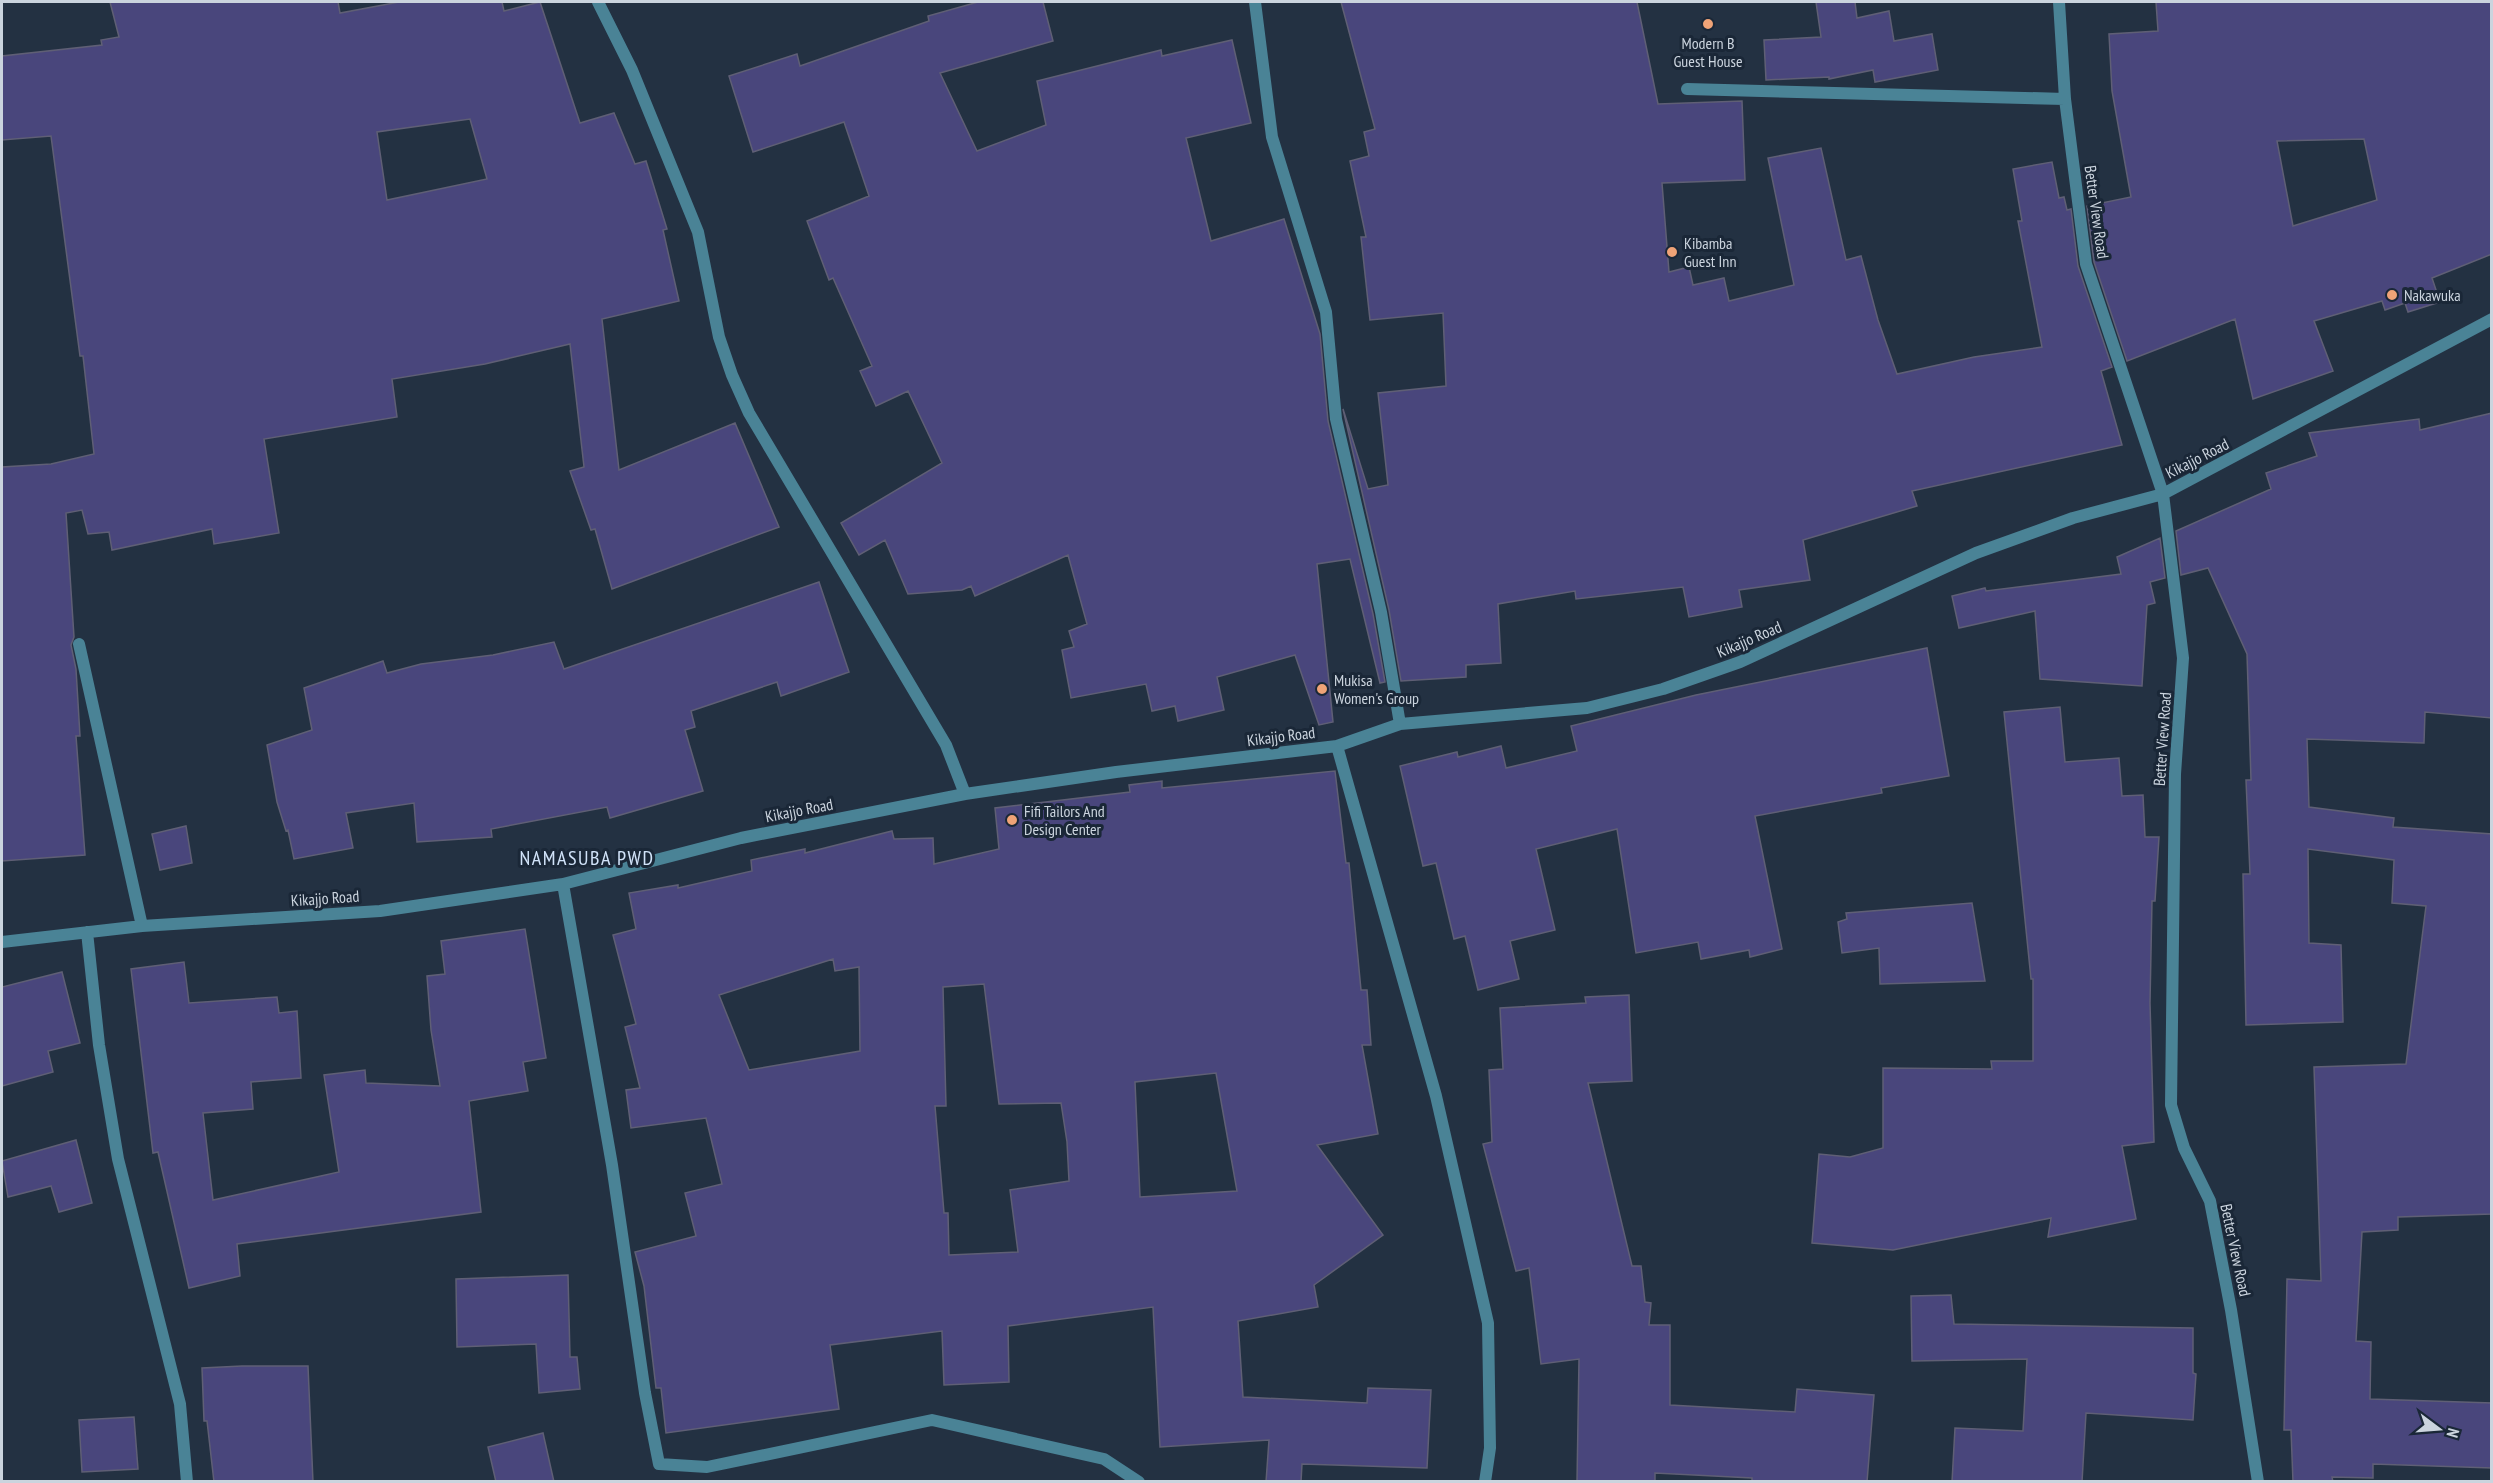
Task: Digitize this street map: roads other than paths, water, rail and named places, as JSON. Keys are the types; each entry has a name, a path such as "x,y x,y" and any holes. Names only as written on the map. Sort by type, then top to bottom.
{"street":[{"path":"598,2 632,70 698,232 719,337 732,375 749,413 946,745 965,794"},
{"path":"1255,2 1272,137 1326,312 1336,419 1381,612 1400,724"},
{"name":"Better View Road","path":"2059,2 2066,99 2086,264 2163,494 2183,658 2175,774 2171,1106 2184,1148 2210,1201 2231,1310 2259,1482"},
{"path":"1688,89 2066,99"},
{"name":"Kikajjo Road","path":"2,942 142,926 380,911 563,884 741,838 965,794 1104,773 1337,746 1400,724 1587,708 1663,689 1740,662 1976,553 2073,518 2163,494 2492,319"},
{"path":"80,644 142,926"},
{"path":"1337,746 1436,1096 1488,1323 1490,1448 1485,1482"},
{"path":"563,884 612,1165 645,1393 659,1464 707,1467 932,1420 1104,1459 1139,1482"},
{"path":"87,932 99,1045 118,1159 180,1404 187,1482"}],"place":[{"name":"Modern B Guest House","path":"1708,24"},
{"name":"Kibamba Guest Inn","path":"1672,252"},
{"name":"Nakawuka","path":"2392,295"},
{"name":"Mukisa Women's Group","path":"1322,689"},
{"name":"Fifi Tailors And Design Center","path":"1012,820"}],"district":[{"name":"NAMASUBA PWD","path":"587,858"}]}
